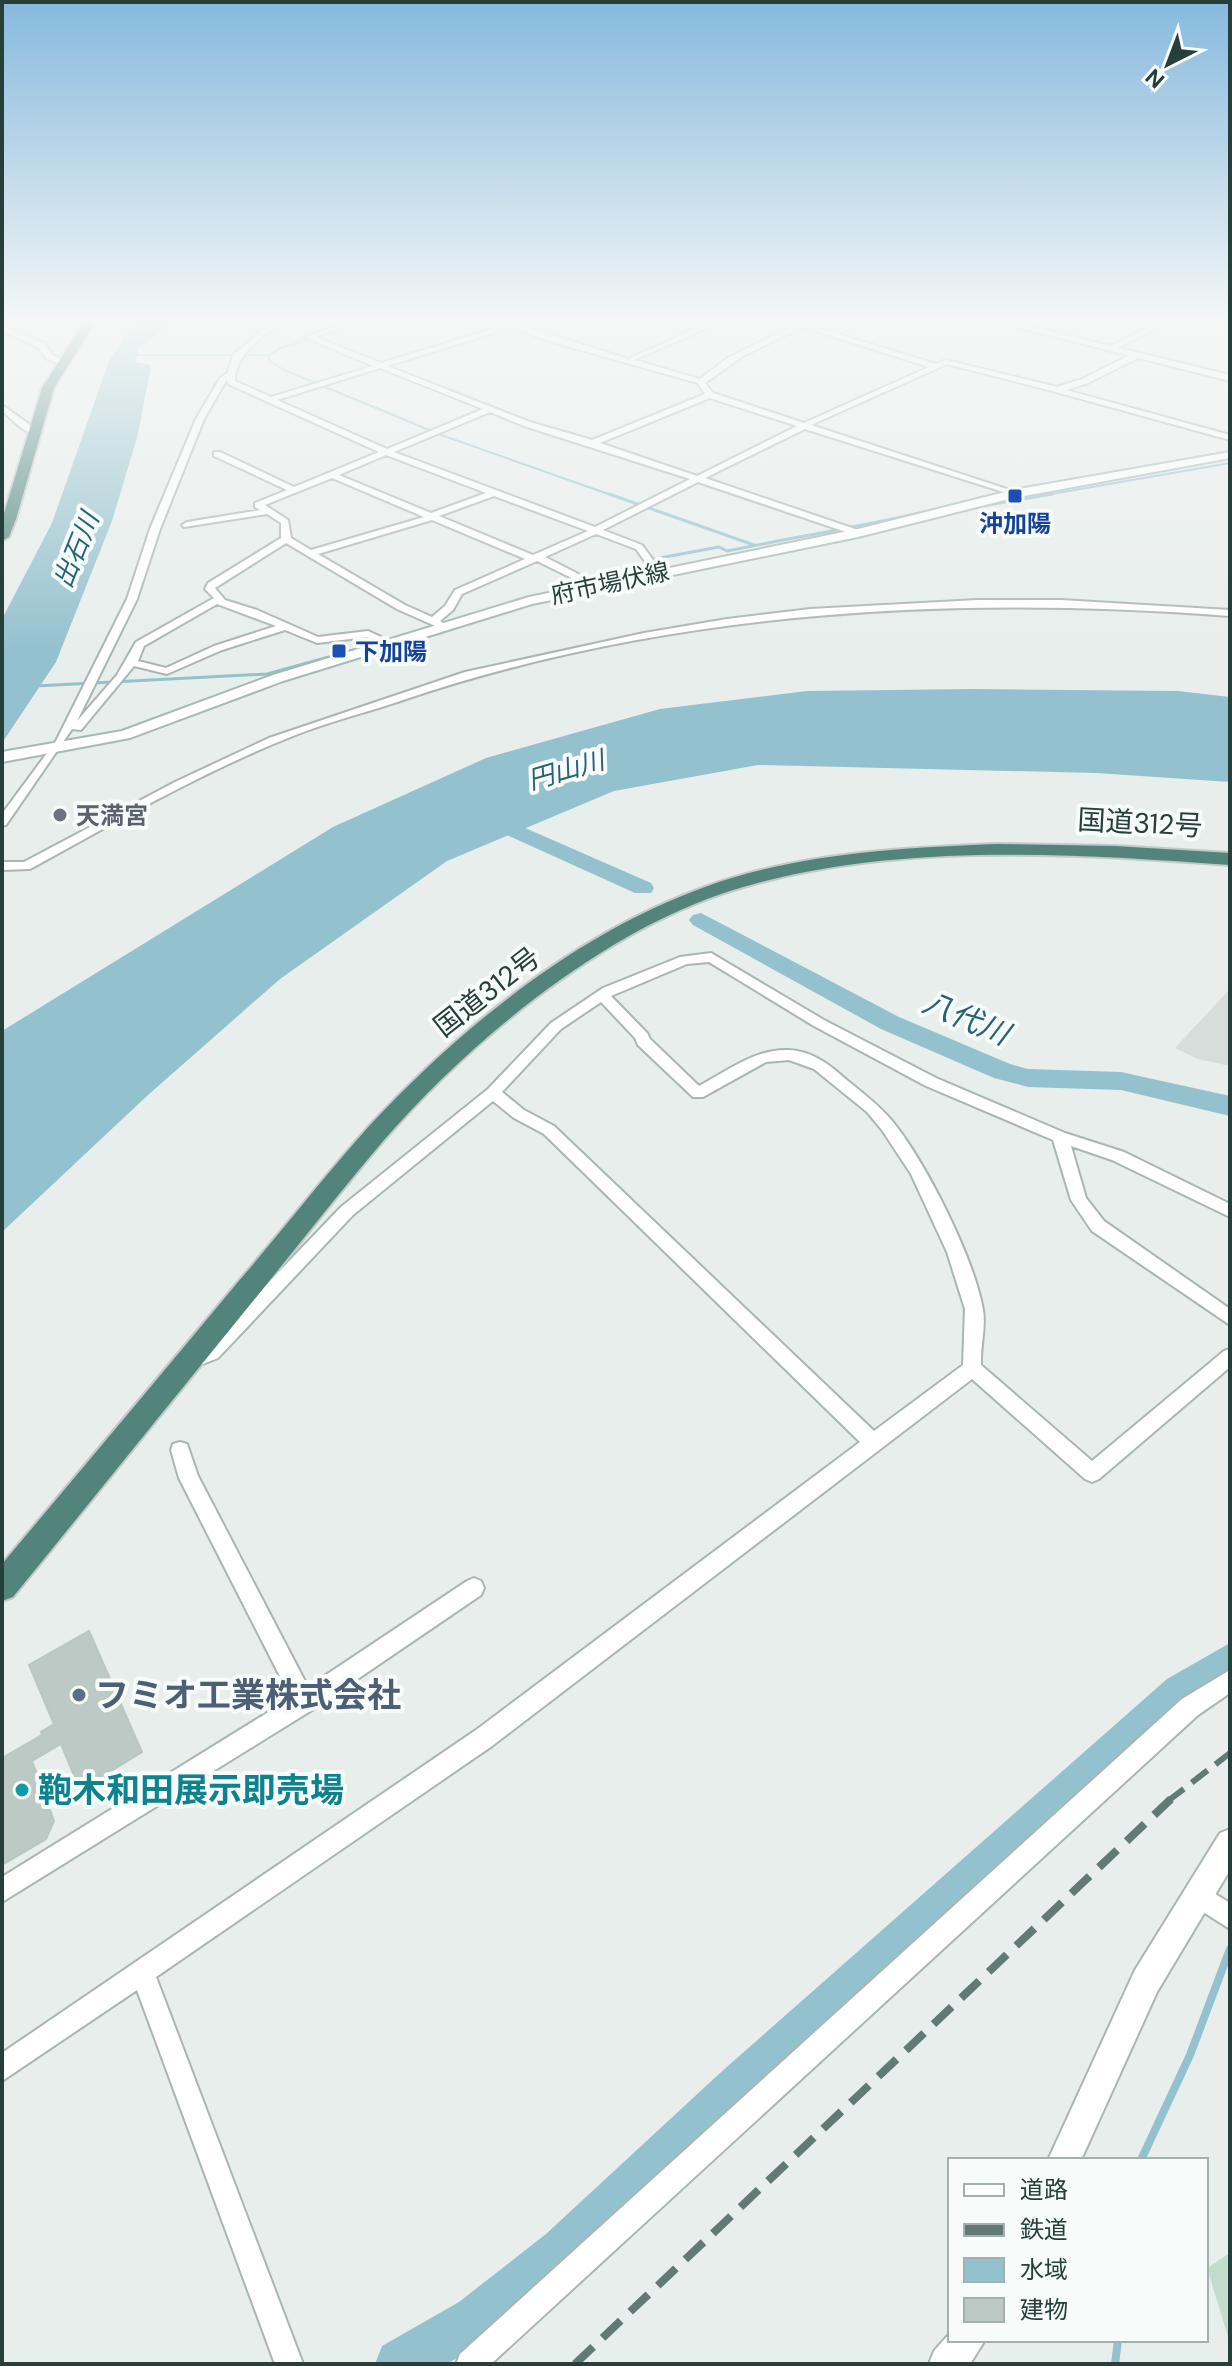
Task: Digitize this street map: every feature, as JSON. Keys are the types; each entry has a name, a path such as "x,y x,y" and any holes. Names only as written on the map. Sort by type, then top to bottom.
{"highway":[{"path":"2,537 19,493 34,432"},
{"name":"国道312号","path":"2,1587 378,1132 444,1064 495,1020 596,950 670,911 765,875 892,858 1066,849 1230,859"}],"main road":[{"name":"府市場伏線","path":"2,757 149,728 242,690 388,644 439,624 593,585 858,533 1013,494 1230,455"}],"street":[{"path":"29,429 34,432"},
{"path":"2,822 52,747 132,599 155,529 196,429"},
{"path":"336,429 389,453 639,547 657,572"},
{"path":"286,539 285,522 258,505 443,429"},
{"path":"549,429 858,533"},
{"path":"592,443 625,429"},
{"path":"286,539 401,607 439,624 458,592 595,530 797,429"},
{"path":"814,429 1013,494"},
{"path":"1199,429 1230,438"},
{"path":"217,454 292,489"},
{"path":"335,476 593,585"},
{"path":"310,553 432,517 493,493"},
{"path":"187,525 266,512"},
{"path":"52,747 72,735 94,704 134,663 140,644 221,599 210,589 211,585 286,539"},
{"path":"216,601 253,612 282,627"},
{"path":"2,866 26,866 167,791 273,740 350,711 488,669 642,634 780,613 912,603 1091,603 1230,613"},
{"path":"134,663 167,671 218,648 288,626 317,640 368,634 388,644"},
{"path":"189,1361 212,1353 347,1211 493,1093 556,1026 602,995 685,960 711,957 819,1023 931,1082 1060,1137 1118,1156 1230,1211"},
{"path":"2,2068 484,1738 972,1368 976,1319 973,1302 946,1232 913,1163 874,1110 818,1062 797,1056 762,1058 698,1093 643,1041 642,1036 602,995"},
{"path":"493,1093 519,1114 549,1130 873,1442"},
{"path":"1060,1137 1079,1200 1098,1226 1230,1318"},
{"path":"972,1368 1092,1473 1230,1356"},
{"path":"180,1450 189,1478 304,1702"},
{"path":"2,1890 304,1702 474,1588"},
{"path":"470,2364 1178,1717 1230,1681"},
{"path":"1065,2158 1146,1981 1230,1843"},
{"path":"1197,1895 1230,1917"},
{"path":"142,1972 289,2364"},
{"path":"947,2364 965,2342"}],"shaded area":[{"path":"1230,989 1230,1066 1198,1059 1175,1048"}],"green space":[{"path":"1230,2253 1230,2343 1208,2271 1208,2267"}],"water":[{"name":"出石川","path":"85,429 139,429 112,521 56,662 2,743 2,619 52,523"},
{"name":"円山川","path":"807,691 1178,691 1230,697 1230,782 1096,773 758,765 614,791 447,861 280,979 148,1095 2,1232 2,1031 333,827 486,758 660,709"}],"building":[{"name":"フミオ工業株式会社","path":"89,1631 142,1752 80,1790 61,1744 32,1761 54,1821 46,1839 2,1865 2,1758 42,1735 41,1732 54,1724 29,1665"}],"waterway":[{"path":"428,429 614,496"},
{"path":"1040,496 1230,463"},
{"path":"609,494 754,545"},
{"path":"982,506 1052,494"},
{"path":"541,595 647,571 654,559 719,547 727,551 934,510"},
{"path":"36,686 267,674 358,649"},
{"name":"八代川","path":"482,815 643,888"},
{"name":"八代川","path":"701,920 890,1023 1003,1072 1028,1078 1121,1081 1230,1106"},
{"path":"400,2364 476,2319 563,2251 736,2089 1180,1692 1230,1661"},
{"path":"1142,2158 1190,2055 1230,1949"},
{"path":"1115,2364 1118,2342"}],"railway":[{"path":"1168,1801 1230,1753"},
{"path":"575,2364 1171,1799"}],"place":[{"name":"沖加陽","path":"1015,496"},
{"name":"下加陽","path":"339,651"},
{"name":"天満宮","path":"60,815"},
{"name":"フミオ工業株式会社","path":"79,1695"},
{"name":"鞄木和田展示即売場","path":"22,1790"}]}
